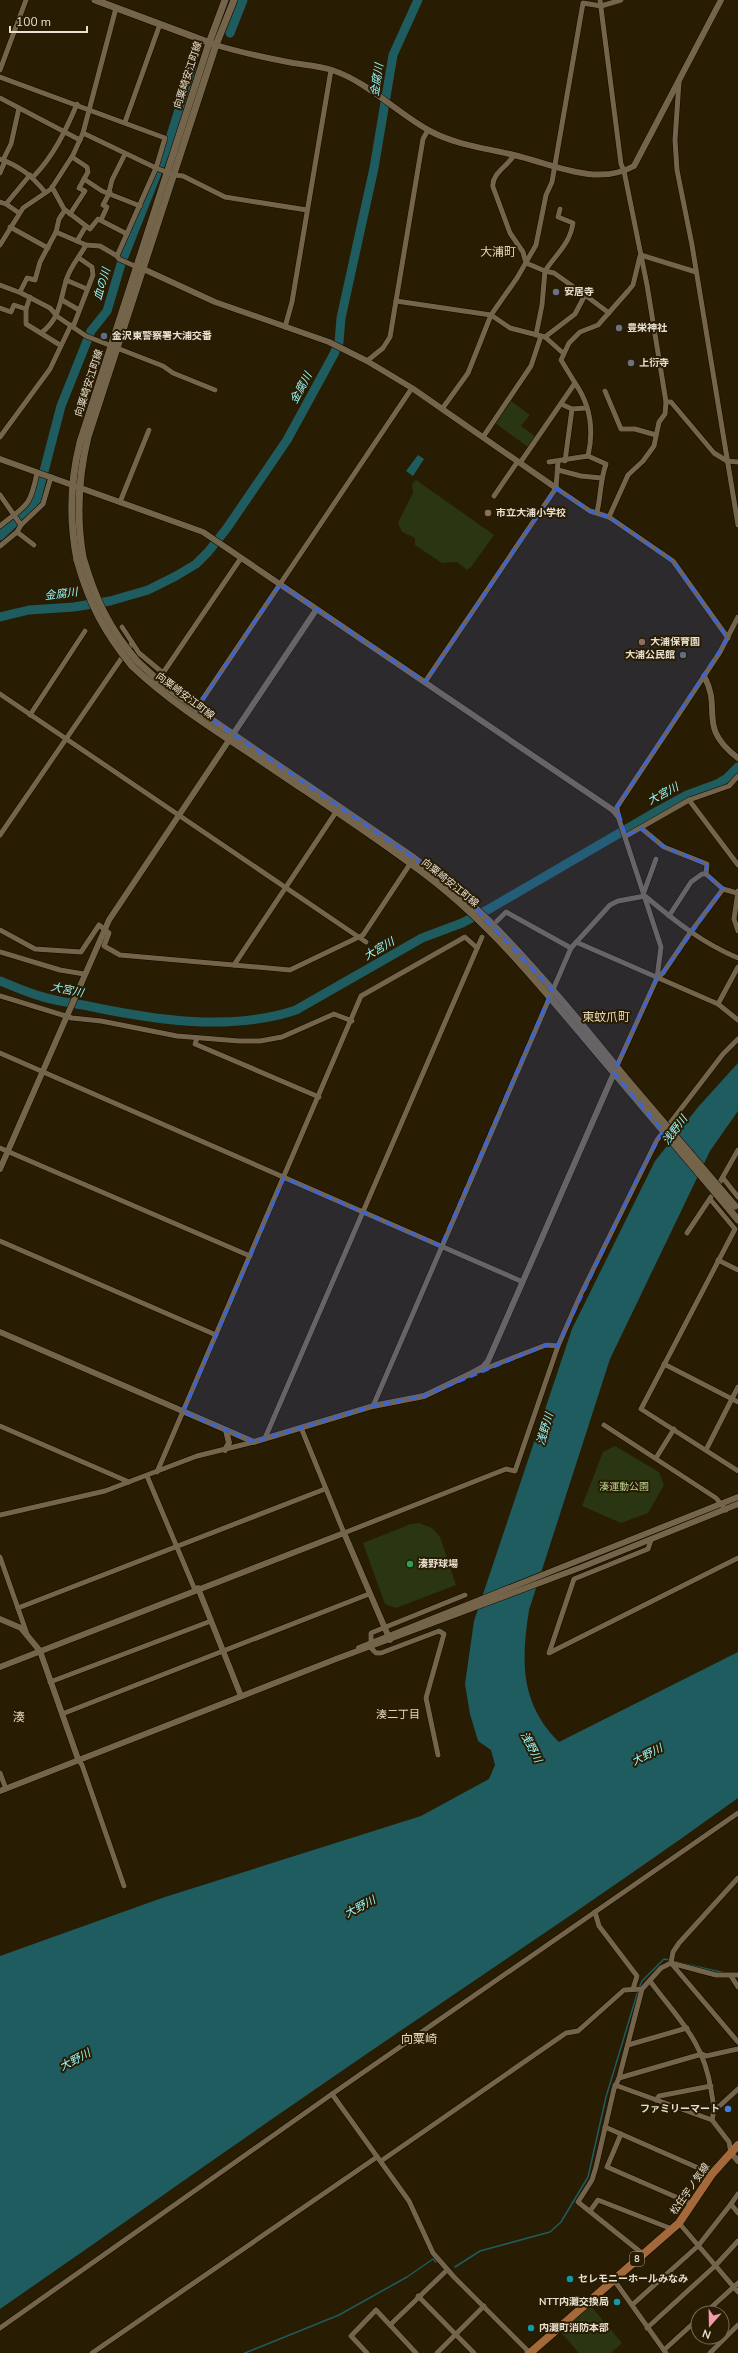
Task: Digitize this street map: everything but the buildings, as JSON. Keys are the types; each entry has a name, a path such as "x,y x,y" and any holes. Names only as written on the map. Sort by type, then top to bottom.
{"main road":[{"path":"95,0 216,45"},
{"name":"向粟崎安江町線","path":"225,0 209,43 140,268 80,442 72,525 86,591 94,611 112,641 164,694 410,864 449,889"},
{"name":"向粟崎安江町線","path":"170,173 216,45 234,0"},
{"name":"向粟崎安江町線","path":"135,664 196,709 414,858 486,922 551,994 734,1208 738,1220"},
{"name":"松任宇ノ気線","path":"530,2353 679,2223 712,2174 738,2145"}],"street":[{"path":"0,70 26,0"},
{"path":"442,409 468,373 491,315 526,263 539,236 546,195 552,182 583,3 600,3 621,0"},
{"path":"216,45 244,54 331,70 371,92 428,130 469,146 514,155 584,173 624,171 634,166 721,0"},
{"path":"600,3 621,164 624,171 641,255 666,402 664,414 659,422 654,446 643,461 628,475 609,517"},
{"path":"0,245 23,208 52,187 72,158 83,133 116,8"},
{"path":"124,122 160,24"},
{"path":"286,327 292,302 331,70"},
{"path":"0,77 77,104 165,138 157,168 127,234 120,259"},
{"path":"680,77 675,155 738,525"},
{"path":"0,98 80,140"},
{"path":"6,204 31,176 41,169 65,132 77,104"},
{"path":"0,173 3,160 11,144 19,108"},
{"path":"367,361 382,348 390,337 423,140 428,130"},
{"path":"83,133 125,154 170,173 183,176 225,197 307,210"},
{"path":"101,220 107,207 103,205 110,192 112,180 125,154"},
{"path":"514,155 492,181 510,232 523,252 526,263"},
{"path":"20,292 28,278 35,280 56,232 59,219 68,212 85,191 79,188 88,172 87,167 72,158"},
{"path":"3,160 17,166 31,176 45,192"},
{"path":"84,179 102,190 110,192 140,206"},
{"path":"52,187 68,212 90,229 98,219 127,234"},
{"path":"0,202 6,204 19,213"},
{"path":"483,437 531,366 541,336 545,271 559,255 571,234 573,223 558,217 560,209"},
{"path":"77,241 86,226"},
{"path":"10,227 48,248"},
{"path":"56,232 86,245 100,246 120,259 215,302 329,342 367,361 412,388 590,511 598,512 609,517 673,561 728,638"},
{"path":"41,333 48,328 56,314 62,300 66,280 86,245"},
{"path":"641,255 696,272"},
{"path":"588,456 592,436 592,424 580,390 561,360 569,343 580,332 598,325 633,285 641,255"},
{"path":"0,436 50,369 60,346 80,310 92,275 92,267 78,258"},
{"path":"526,263 554,273 608,313"},
{"path":"66,280 87,289"},
{"path":"0,285 20,292 50,308 89,338 163,366 173,374 214,390"},
{"path":"541,336 575,314 585,295"},
{"path":"30,297 26,309 26,324 60,346"},
{"path":"62,300 80,310"},
{"path":"396,301 491,315 510,328 541,336 563,353"},
{"path":"0,308 11,312 14,305 26,309"},
{"path":"494,496 575,383"},
{"path":"196,709 412,388"},
{"path":"605,391 621,429 636,429 656,435"},
{"path":"666,402 671,402 714,453 727,461 738,462"},
{"path":"561,404 572,409 586,408"},
{"path":"565,461 572,409"},
{"path":"120,502 149,430"},
{"path":"549,462 565,461 588,456 606,464 601,478 601,498 598,512"},
{"path":"0,459 203,532 613,810 618,819 626,836 661,947 657,978 615,1070 488,1361 472,1373"},
{"path":"426,682 556,488 558,462"},
{"path":"558,470 582,476 601,478"},
{"path":"0,526 14,516 30,500 38,473"},
{"path":"0,546 17,532 20,525 42,504 51,477"},
{"path":"0,494 20,525"},
{"path":"17,532 34,544"},
{"path":"122,627 132,643 145,659 163,673 241,558"},
{"path":"0,1169 105,928 125,894 316,610"},
{"path":"618,819 617,807 621,798 704,676 728,638 738,617"},
{"path":"30,715 85,631"},
{"path":"0,835 132,643"},
{"path":"704,676 710,687 712,718 717,737 728,751 737,757"},
{"path":"0,694 366,942"},
{"path":"626,836 689,800 729,786 738,776"},
{"path":"689,800 738,865"},
{"path":"234,965 336,812"},
{"path":"641,828 664,847 707,864 706,874"},
{"path":"644,894 656,859"},
{"path":"0,930 35,949 81,952 99,925 105,928 109,933 104,946 120,955 290,970 363,935 410,864"},
{"path":"669,916 691,882 702,874 706,874"},
{"path":"706,874 723,889 737,892 734,919 738,931"},
{"path":"657,978 663,973 690,932 723,889"},
{"path":"644,894 690,932 714,948 738,958"},
{"path":"373,1406 571,948 610,905 618,901 644,894"},
{"path":"497,921 506,912 571,948"},
{"path":"157,1472 352,1021 361,996 464,937 477,948"},
{"path":"265,1438 482,937"},
{"path":"576,942 718,1004 738,1020"},
{"path":"0,952 60,970 84,975"},
{"path":"718,1004 738,967"},
{"path":"0,996 66,1015 142,1030 197,1038 260,1041 282,1037 334,1014 352,1021"},
{"path":"197,1038 195,1044 319,1097"},
{"path":"0,1667 506,1469 515,1471 558,1346 580,1296 657,1140 718,1060 738,1039"},
{"path":"0,1053 523,1282"},
{"path":"0,1148 250,1256"},
{"path":"687,1233 723,1178 738,1150"},
{"path":"723,1178 738,1197"},
{"path":"710,1199 735,1229 641,1409 738,1471"},
{"path":"0,1241 216,1335"},
{"path":"718,1260 738,1270"},
{"path":"0,1332 254,1442"},
{"path":"0,1515 105,1491 197,1456 302,1430 373,1406 424,1396 472,1373 546,1345 558,1346"},
{"path":"664,1364 738,1402"},
{"path":"706,1450 738,1387"},
{"path":"604,1425 716,1498 724,1507"},
{"path":"0,1426 129,1482"},
{"path":"656,1458 674,1429"},
{"path":"225,1450 229,1442 226,1430"},
{"path":"302,1430 324,1489 389,1638"},
{"path":"147,1476 176,1547 197,1589 224,1651 241,1696"},
{"path":"18,1608 324,1489"},
{"path":"389,1638 478,1601 651,1540 724,1507 738,1497"},
{"path":"0,1773 3,1790 78,1759 370,1645 475,1608 545,1578 724,1507 738,1504"},
{"path":"651,1540 648,1549 574,1579 549,1653 738,1558"},
{"path":"0,1557 27,1634"},
{"path":"62,1714 369,1594"},
{"path":"438,1755 426,1698 444,1634 440,1631 381,1653 376,1653 370,1645 371,1633 464,1595"},
{"path":"0,1619 21,1628 40,1651 124,1886"},
{"path":"50,1682 211,1621"},
{"path":"0,2328 332,2094 738,1813"},
{"path":"92,2353 566,2033 578,2031 624,1990 638,1989 650,1981 661,1968 671,1961 679,1943 738,1878"},
{"path":"594,1912 599,1926 637,1976 638,1989 628,2045 619,2078 615,2085 597,2163 592,2180 578,2202 644,2254"},
{"path":"671,1961 730,1976 738,1975"},
{"path":"671,1961 738,2042"},
{"path":"730,1976 738,1987"},
{"path":"650,1981 687,2028 702,2054 710,2086 714,2112 712,2120"},
{"path":"628,2045 687,2028"},
{"path":"619,2078 702,2054 706,2056 738,2048"},
{"path":"615,2085 712,2120 729,2142 731,2153 738,2161"},
{"path":"656,2100 659,2096 710,2086"},
{"path":"714,2112 738,2089"},
{"path":"332,2094 409,2201 432,2251 447,2270 527,2350 527,2353"},
{"path":"606,2127 712,2174"},
{"path":"607,2167 621,2134"},
{"path":"597,2163 692,2204"},
{"path":"632,2305 698,2246 738,2194"},
{"path":"590,2211 598,2200 672,2229"},
{"path":"731,2204 738,2213"},
{"path":"679,2223 715,2266 736,2285 738,2292"},
{"path":"647,2328 715,2266 738,2242"},
{"path":"390,2325 418,2296 447,2270"},
{"path":"614,2280 647,2328 665,2351 690,2327"},
{"path":"714,2305 736,2285"},
{"path":"418,2296 474,2353"},
{"path":"438,2353 484,2306"},
{"path":"367,2353 351,2336 376,2310 416,2353"},
{"path":"710,2353 738,2325"}],"highlighted area":[{"path":"556,488 590,511 609,517 673,561 728,638 617,807 626,836 641,828 664,847 707,864 706,874 723,889 663,973 657,978 614,1073 663,1131 636,1181 558,1346 546,1345 424,1396 373,1406 254,1442 183,1412 284,1178 441,1246 552,990 472,905 414,858 196,709 280,584 425,682"}],"green space":[{"path":"511,401 530,415 521,426 536,437 528,447 495,423"},
{"path":"416,480 494,535 471,567 467,570 457,562 442,563 415,545 415,538 402,532 398,523 413,493 412,484"},
{"name":"湊運動公園","path":"615,1446 659,1472 664,1485 648,1513 621,1523 582,1506 603,1452"},
{"name":"湊野球場","path":"419,1523 432,1528 440,1537 456,1585 396,1608 385,1604 363,1543 411,1524"},
{"path":"590,2305 622,2343 611,2353 579,2353 560,2331"}],"water":[{"path":"418,455 424,459 413,476 406,471"},
{"path":"738,1063 738,1111 710,1151 610,1359 529,1610 526,1629 525,1664 526,1681 530,1697 546,1727 559,1742 738,1652 738,1798 587,1904 291,2106 0,2309 0,1956 162,1898 421,1816 489,1779 495,1765 491,1750 478,1741 470,1714 465,1684 474,1621 572,1329 655,1161 699,1106"}],"waterway":[{"name":"血の川","path":"230,33 243,0"},
{"name":"金腐川","path":"0,617 29,610 74,607 110,601 148,590 196,564 208,552 227,528 287,440 334,354 339,342 341,318 374,168 393,55 418,0"},
{"name":"血の川","path":"0,536 36,502 61,406 91,331 107,311 121,264 167,148 192,68"},
{"name":"大宮川","path":"0,981 30,993 52,999 139,1016 192,1022 245,1021 271,1017 296,1010 422,938 462,923 489,909 687,795 717,784 727,778 738,767"},
{"path":"639,1988 642,1981 664,1959 670,1960"},
{"path":"676,1962 725,1973"},
{"path":"455,2267 480,2251 550,2232 561,2222 588,2177 606,2097 638,1991"},
{"path":"245,2353 339,2315 407,2277 433,2259 436,2262"}],"place":[{"name":"安居寺","path":"556,292"},
{"name":"豊栄神社","path":"619,328"},
{"name":"金沢東警察署大浦交番","path":"104,336"},
{"name":"上衍寺","path":"631,363"},
{"name":"市立大浦小学校","path":"488,513"},
{"name":"大浦保育園","path":"642,642"},
{"name":"大浦公民館","path":"683,655"},
{"name":"湊野球場","path":"410,1564"},
{"name":"ファミリーマート","path":"728,2109"},
{"name":"セレモニーホールみなみ","path":"570,2279"},
{"name":"NTT内灘交換局","path":"617,2302"},
{"name":"内灘町消防本部","path":"531,2328"}],"district":[{"name":"大浦町","path":"498,252"},
{"name":"東蚊爪町","path":"606,1017"},
{"name":"湊二丁目","path":"398,1714"},
{"name":"湊","path":"19,1717"},
{"name":"向粟崎","path":"419,2039"}],"water label":[{"name":"浅野川","path":"675,1130"},
{"name":"浅野川","path":"545,1429"},
{"name":"浅野川","path":"531,1747"},
{"name":"大野川","path":"647,1755"},
{"name":"大野川","path":"360,1907"},
{"name":"大野川","path":"75,2060"}]}
